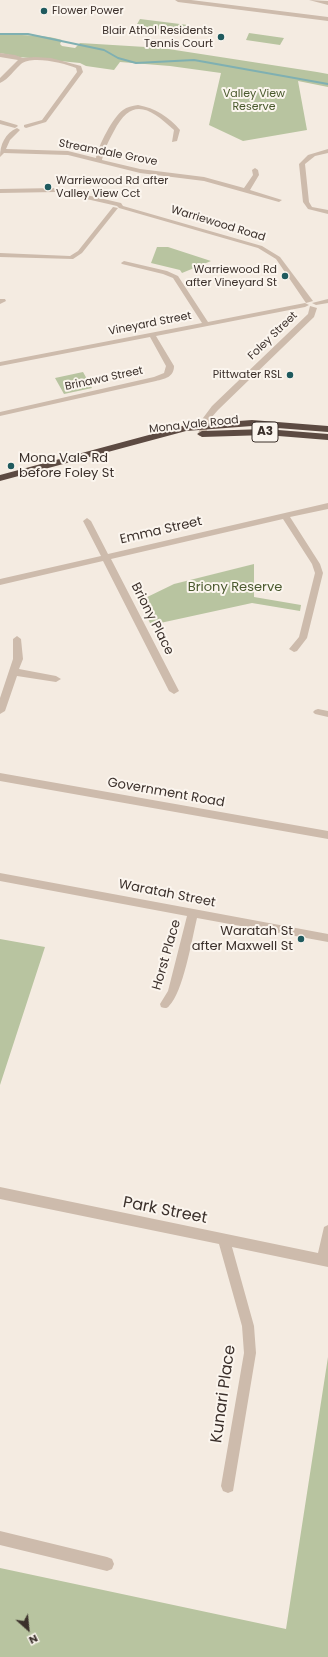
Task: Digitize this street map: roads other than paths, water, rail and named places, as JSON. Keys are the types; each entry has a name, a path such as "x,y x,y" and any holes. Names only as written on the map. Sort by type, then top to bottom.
{"highway":[{"name":"Mona Vale Road","path":"0,478 134,443 164,433 204,430 252,423 328,429"},
{"name":"Mona Vale Road","path":"204,430 266,432 328,437"}],"street":[{"path":"178,0 328,19"},
{"path":"312,0 328,3"},
{"path":"0,55 16,57 22,60"},
{"path":"0,80 8,77 22,60 30,58 72,64 79,67 80,72 44,121 26,126 25,129 16,128 0,122"},
{"path":"99,160 100,153 123,114 133,108 150,110 164,119 177,130 174,141"},
{"path":"1,153 7,139 16,128"},
{"path":"328,151 311,156 302,164 306,202 310,208 328,212"},
{"name":"Streamdale Grove","path":"1,153 68,153 140,171 204,179 279,200"},
{"path":"246,191 256,175 255,170"},
{"name":"Warriewood Road","path":"0,191 56,190 264,248 280,261 311,304"},
{"path":"0,255 71,258 80,252 116,206"},
{"path":"124,263 165,272 174,276 206,324"},
{"name":"Vineyard Street","path":"0,364 328,301"},
{"name":"Foley Street","path":"204,430 207,418 215,408 311,315 313,311 311,304"},
{"name":"Brinawa Street","path":"0,414 156,379 167,375 170,371 170,366 152,335"},
{"name":"Emma Street","path":"0,582 328,506"},
{"path":"285,516 316,564 319,573 303,638 294,649"},
{"name":"Briony Place","path":"87,520 174,691"},
{"path":"0,711 18,660 17,639"},
{"path":"15,672 56,679"},
{"path":"318,712 328,714"},
{"name":"Government Road","path":"0,777 328,835"},
{"name":"Waratah Street","path":"0,877 328,938"},
{"name":"Horst Place","path":"165,1004 173,992 193,913"},
{"name":"Park Street","path":"0,1193 326,1260"},
{"path":"326,1260 328,1231"},
{"name":"Kunari Place","path":"224,1239 248,1326 250,1354 228,1486"},
{"path":"0,1538 107,1564"}],"waterway":[{"path":"0,34 28,34 104,50 118,58 136,63 194,60 328,84"}],"place":[{"name":"Flower Power","path":"44,11"},
{"name":"Blair Athol Residents Tennis Court","path":"221,37"},
{"name":"Warriewood Rd after Valley View Cct","path":"48,187"},
{"name":"Warriewood Rd after Vineyard St","path":"285,276"},
{"name":"Pittwater RSL","path":"290,375"},
{"name":"Mona Vale Rd before Foley St","path":"11,466"},
{"name":"Waratah St after Maxwell St","path":"301,939"}],"park label":[{"name":"Valley View Reserve","path":"254,100"},
{"name":"Briony Reserve","path":"235,588"}]}
